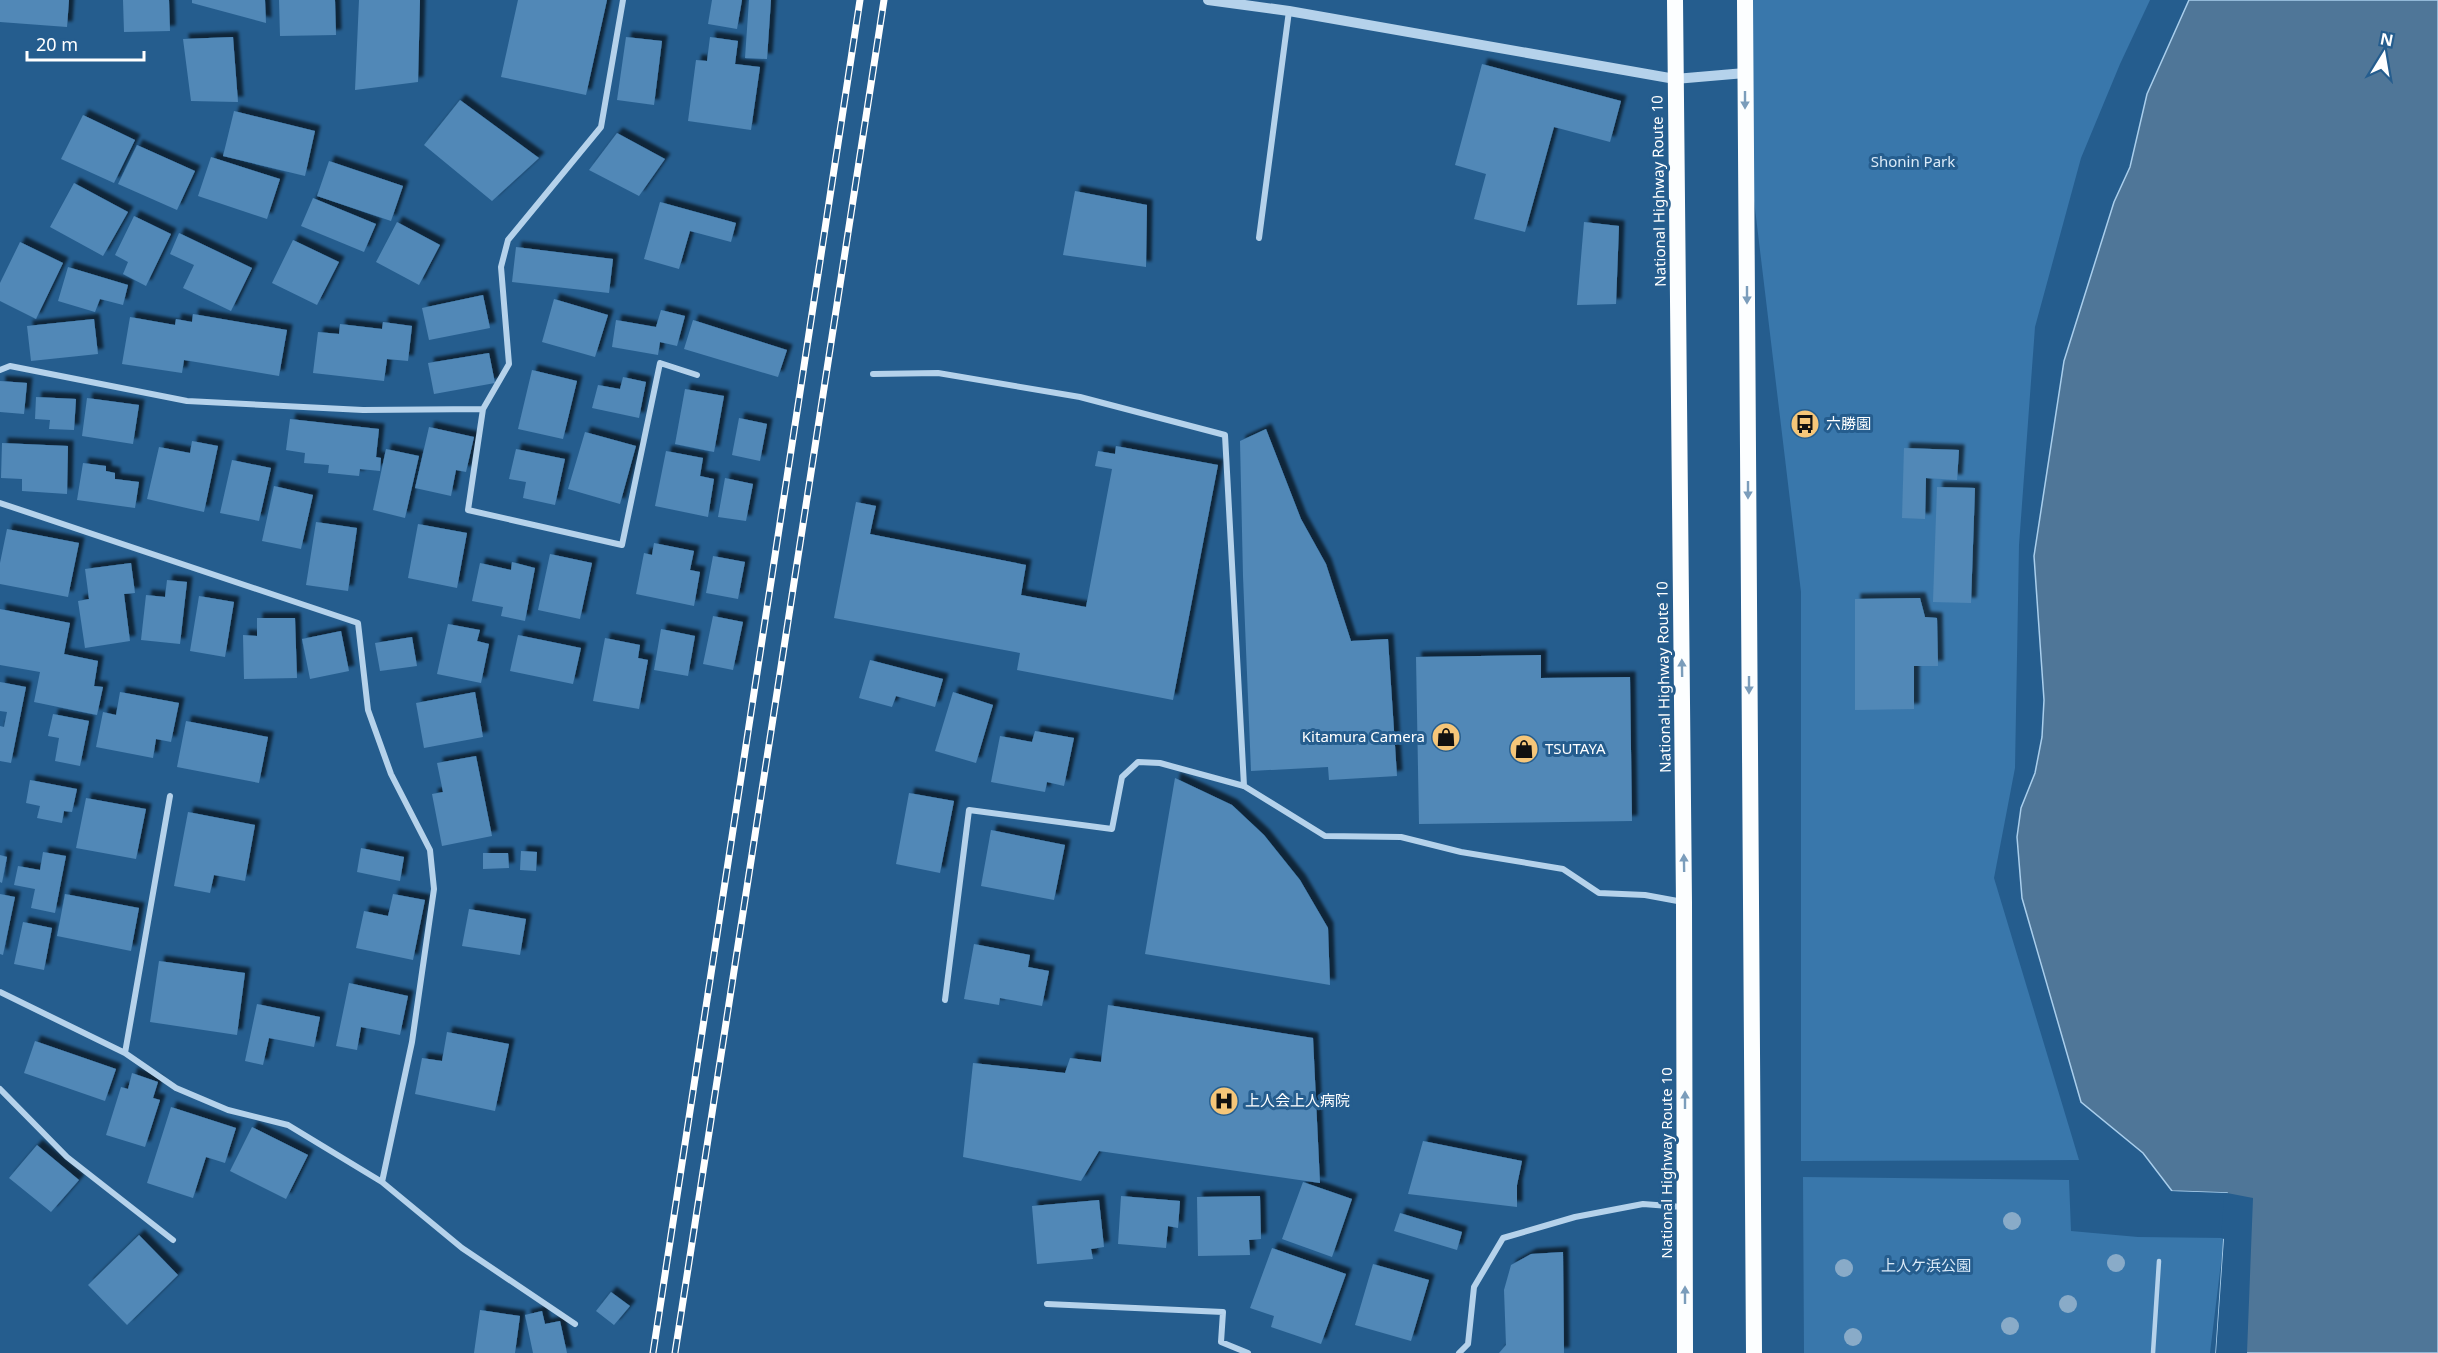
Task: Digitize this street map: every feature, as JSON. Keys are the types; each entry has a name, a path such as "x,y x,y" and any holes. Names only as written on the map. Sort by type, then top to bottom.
{"highway":[{"name":"National Highway Route 10","path":"1675,0 1684,902 1685,1353"},
{"path":"1745,0 1754,1353"}],"street":[{"path":"622,0 601,127 508,240 501,267 509,364 483,409 468,510 622,545 660,363 698,375"},
{"path":"1209,0 1289,11 1676,79 1745,73"},
{"path":"1259,238 1289,11"},
{"path":"0,370 10,366 187,401 363,410 483,409"},
{"path":"873,374 938,373 1080,397 1225,435 1244,786"},
{"path":"0,503 358,624 368,710 391,774 430,850 434,889 412,1042 382,1182"},
{"path":"945,1000 969,810 1112,829 1122,777 1138,762 1160,763 1244,786 1325,836 1401,837 1461,852 1563,869 1599,893 1645,896 1684,902"},
{"path":"125,1053 170,796"},
{"path":"0,992 125,1053 176,1088 228,1110 288,1125 382,1182 462,1248 575,1324"},
{"path":"0,1089 67,1157 172,1240"},
{"path":"1459,1353 1468,1344 1474,1287 1503,1238 1575,1217 1643,1204 1686,1208"},
{"path":"1047,1305 1223,1312 1221,1342 1248,1353"}],"lane":[{"path":"2153,1353 2159,1261"}],"green space":[{"name":"Shonin Park","path":"1740,0 2150,0 2120,64 2081,158 2035,327 2019,545 2015,768 1994,878 2079,1160 1801,1161 1801,592 1738,67"},
{"name":"上人ケ浜公園","path":"1803,1177 2069,1180 2071,1231 2138,1237 2224,1238 2210,1353 1804,1353"}],"shaded area":[{"path":"2189,0 2438,0 2438,1353 2216,1353 2227,1193 2172,1191 2143,1153 2081,1102 2022,898 2017,837 2021,808 2035,773 2042,737 2044,700 2034,556 2064,361 2114,202 2130,167 2147,94"}],"pier":[{"path":"2168,1191 2227,1193 2253,1198 2247,1353 2216,1353 2224,1239 2221,1238 2224,1196"}],"building":[{"path":"0,0 69,0 67,27 0,22"},
{"path":"123,0 169,0 170,31 124,32"},
{"path":"192,0 265,0 266,23 192,3"},
{"path":"279,0 335,0 336,35 280,36"},
{"path":"359,0 420,0 418,82 355,90"},
{"path":"518,0 607,0 586,95 501,77"},
{"path":"712,0 742,0 737,29 708,24"},
{"path":"749,0 771,0 767,59 745,58"},
{"path":"233,37 238,102 191,101 183,39"},
{"path":"626,37 662,41 654,105 617,100"},
{"path":"710,37 738,41 735,64 760,67 751,130 688,121 696,60 707,61"},
{"path":"1482,64 1621,101 1610,142 1554,127 1525,232 1474,219 1486,174 1455,165"},
{"path":"460,100 539,158 492,201 424,145"},
{"path":"234,111 315,131 305,176 223,156"},
{"path":"83,115 135,140 114,183 61,159"},
{"path":"617,133 665,159 639,196 589,170"},
{"path":"137,145 195,171 177,210 118,184"},
{"path":"211,157 280,179 267,219 198,196"},
{"path":"329,161 403,186 391,221 317,196"},
{"path":"74,183 128,212 103,256 50,227"},
{"path":"1075,191 1147,205 1146,267 1063,255"},
{"path":"313,198 376,224 364,252 301,226"},
{"path":"660,202 736,223 731,242 690,231 679,269 644,259"},
{"path":"134,216 171,234 146,286 123,274 128,262 115,255"},
{"path":"397,222 440,245 419,285 376,262"},
{"path":"1584,222 1619,226 1616,304 1577,305"},
{"path":"179,233 252,268 231,311 183,288 194,265 170,254"},
{"path":"293,240 339,262 317,305 272,283"},
{"path":"20,242 63,263 36,319 0,301 0,283"},
{"path":"516,247 613,259 609,293 512,282"},
{"path":"68,267 128,285 123,305 100,299 95,312 58,301"},
{"path":"483,295 490,328 429,340 422,308"},
{"path":"554,299 608,315 595,357 542,342"},
{"path":"661,310 685,316 677,346 660,342 658,355 612,347 616,320 656,327"},
{"path":"193,314 287,330 279,376 184,360 182,373 122,364 130,317 175,325 176,319 192,322"},
{"path":"94,319 98,354 31,361 27,326"},
{"path":"693,320 787,350 778,377 684,349"},
{"path":"383,322 412,326 408,361 387,359 384,381 313,373 318,332 339,334 340,324 382,329"},
{"path":"489,353 495,383 434,394 428,363"},
{"path":"532,370 577,381 563,439 518,429"},
{"path":"623,377 646,382 639,418 592,408 598,385 620,389"},
{"path":"0,381 27,383 24,414 0,412"},
{"path":"685,389 724,396 714,452 675,444"},
{"path":"36,397 76,399 74,430 49,429 50,420 35,419"},
{"path":"87,398 139,405 133,444 82,436"},
{"path":"739,418 767,424 760,461 732,455"},
{"path":"290,419 379,429 376,457 381,458 380,471 360,469 359,476 328,473 329,465 304,463 305,453 286,450"},
{"path":"429,427 474,437 466,472 456,470 451,496 415,488"},
{"path":"1266,429 1301,519 1326,564 1351,641 1388,639 1397,776 1329,780 1328,767 1251,771 1240,441"},
{"path":"585,432 636,446 620,504 568,489"},
{"path":"192,441 218,446 204,512 147,499 159,447 190,453"},
{"path":"2,443 68,446 67,494 22,491 22,479 1,478"},
{"path":"1116,446 1218,465 1173,700 1017,670 1020,653 834,618 856,502 876,506 870,534 1026,565 1021,595 1086,607 1112,469 1095,466 1098,451 1115,454"},
{"path":"1904,448 1959,450 1957,480 1926,478 1925,519 1902,518"},
{"path":"386,449 419,456 405,518 373,510"},
{"path":"516,449 565,459 555,505 523,498 526,482 509,479"},
{"path":"666,451 703,458 700,476 714,479 708,517 655,506"},
{"path":"232,460 271,468 259,521 220,513"},
{"path":"83,463 106,466 106,471 115,473 115,479 139,482 135,508 77,500"},
{"path":"725,478 753,484 746,521 718,517"},
{"path":"274,486 313,495 301,549 262,541"},
{"path":"1937,487 1975,488 1971,603 1933,602"},
{"path":"316,522 357,528 348,591 306,585"},
{"path":"418,524 467,533 457,588 408,578"},
{"path":"7,529 79,543 68,597 0,584 0,563"},
{"path":"654,543 694,551 690,570 700,572 694,606 636,594 644,553 652,555"},
{"path":"550,554 592,563 580,619 538,610"},
{"path":"713,556 745,562 738,599 706,593"},
{"path":"512,562 535,568 525,621 501,616 503,607 472,601 480,563 511,570"},
{"path":"131,563 135,593 124,594 130,641 85,648 78,601 89,599 85,569"},
{"path":"167,580 187,582 180,644 141,640 146,595 165,597"},
{"path":"199,596 234,602 225,657 190,651"},
{"path":"1920,598 1925,617 1937,618 1938,666 1914,666 1914,709 1855,710 1855,599"},
{"path":"0,609 70,623 64,654 98,661 94,686 103,687 97,715 34,702 40,672 0,665"},
{"path":"713,616 743,622 733,670 703,664"},
{"path":"257,618 295,618 297,678 244,679 243,635 257,636"},
{"path":"448,624 480,630 477,641 489,644 481,683 437,674"},
{"path":"661,629 695,636 688,676 654,670"},
{"path":"341,631 349,671 310,679 302,639"},
{"path":"518,635 581,648 573,684 510,671"},
{"path":"412,637 417,666 380,671 375,643"},
{"path":"605,638 640,645 638,658 648,660 639,709 593,701"},
{"name":"TSUTAYA","path":"1541,655 1541,678 1630,677 1632,821 1419,824 1416,657"},
{"path":"870,660 943,679 935,707 896,696 892,707 859,698"},
{"path":"0,682 26,687 11,763 0,761 0,726 4,727 7,712 0,711"},
{"path":"120,692 179,703 171,742 156,739 153,758 96,747 103,712 116,715"},
{"path":"475,692 483,737 424,748 416,703"},
{"path":"953,692 993,705 976,763 935,751"},
{"path":"53,714 89,721 80,766 55,761 59,738 48,736"},
{"path":"186,721 268,737 259,783 177,767"},
{"path":"1035,731 1074,738 1064,786 1047,782 1045,792 991,782 1000,736 1032,742"},
{"path":"476,756 492,836 442,846 432,794 443,792 437,763"},
{"path":"1175,778 1232,805 1264,835 1300,880 1328,928 1330,985 1145,954"},
{"path":"30,780 77,789 72,812 64,811 62,823 37,818 40,806 26,803"},
{"path":"909,793 954,801 940,873 896,864"},
{"path":"86,798 146,809 136,859 76,848"},
{"path":"188,812 255,825 245,881 214,875 210,893 174,886"},
{"path":"991,830 1065,845 1054,900 981,886"},
{"path":"361,848 404,857 400,881 357,872"},
{"path":"521,851 537,852 536,871 520,870"},
{"path":"43,852 66,856 55,913 31,908 35,889 14,885 18,866 40,870"},
{"path":"483,853 508,853 509,868 483,869"},
{"path":"0,855 7,857 2,883 0,882"},
{"path":"0,894 15,897 3,955 0,954"},
{"path":"65,894 139,908 131,951 57,936"},
{"path":"393,894 425,900 413,960 356,948 364,911 388,916"},
{"path":"469,909 526,919 520,955 462,946"},
{"path":"23,922 52,928 44,970 14,964"},
{"path":"974,944 1030,955 1028,967 1049,971 1042,1006 1000,998 999,1005 964,999"},
{"path":"159,961 245,973 237,1035 150,1022"},
{"path":"349,983 408,996 400,1035 361,1027 357,1050 336,1046"},
{"path":"257,1004 320,1017 314,1047 269,1038 263,1065 245,1061"},
{"path":"1108,1005 1313,1038 1320,1183 1099,1151 1081,1181 963,1157 973,1063 1065,1073 1070,1058 1101,1062"},
{"path":"447,1032 509,1044 495,1111 415,1094 422,1058 442,1061"},
{"path":"35,1041 116,1069 105,1101 24,1073"},
{"path":"132,1073 158,1082 153,1098 160,1100 145,1147 106,1135 121,1087 128,1089"},
{"path":"171,1107 236,1128 225,1163 206,1157 193,1198 147,1183"},
{"path":"252,1127 308,1155 286,1199 230,1171"},
{"path":"1423,1141 1522,1161 1517,1185 1517,1207 1408,1194"},
{"path":"37,1145 79,1180 51,1212 9,1178"},
{"path":"1303,1182 1352,1199 1332,1257 1282,1239"},
{"path":"1121,1196 1180,1201 1178,1228 1168,1226 1166,1248 1118,1244"},
{"path":"1260,1196 1261,1239 1249,1240 1250,1255 1198,1256 1197,1197"},
{"path":"1099,1200 1104,1247 1091,1249 1093,1259 1037,1264 1032,1206"},
{"path":"1400,1213 1462,1232 1457,1250 1394,1231"},
{"path":"139,1235 178,1275 127,1325 88,1285"},
{"path":"1272,1248 1346,1274 1321,1344 1271,1327 1274,1316 1250,1308"},
{"path":"1563,1252 1564,1353 1499,1353 1506,1345 1504,1290 1511,1265 1531,1254"},
{"path":"1373,1264 1429,1280 1411,1341 1355,1325"},
{"path":"611,1292 630,1306 614,1325 596,1311"},
{"path":"480,1310 520,1316 515,1353 474,1353"},
{"path":"542,1311 545,1324 560,1321 567,1353 533,1353 525,1315"}],"railway":[{"path":"653,1353 860,0"},
{"path":"675,1353 884,0"}],"place":[{"name":"六勝園","path":"1805,424"},
{"name":"Kitamura Camera","path":"1446,737"},
{"name":"TSUTAYA","path":"1524,749"},
{"name":"上人会上人病院","path":"1224,1101"}]}
